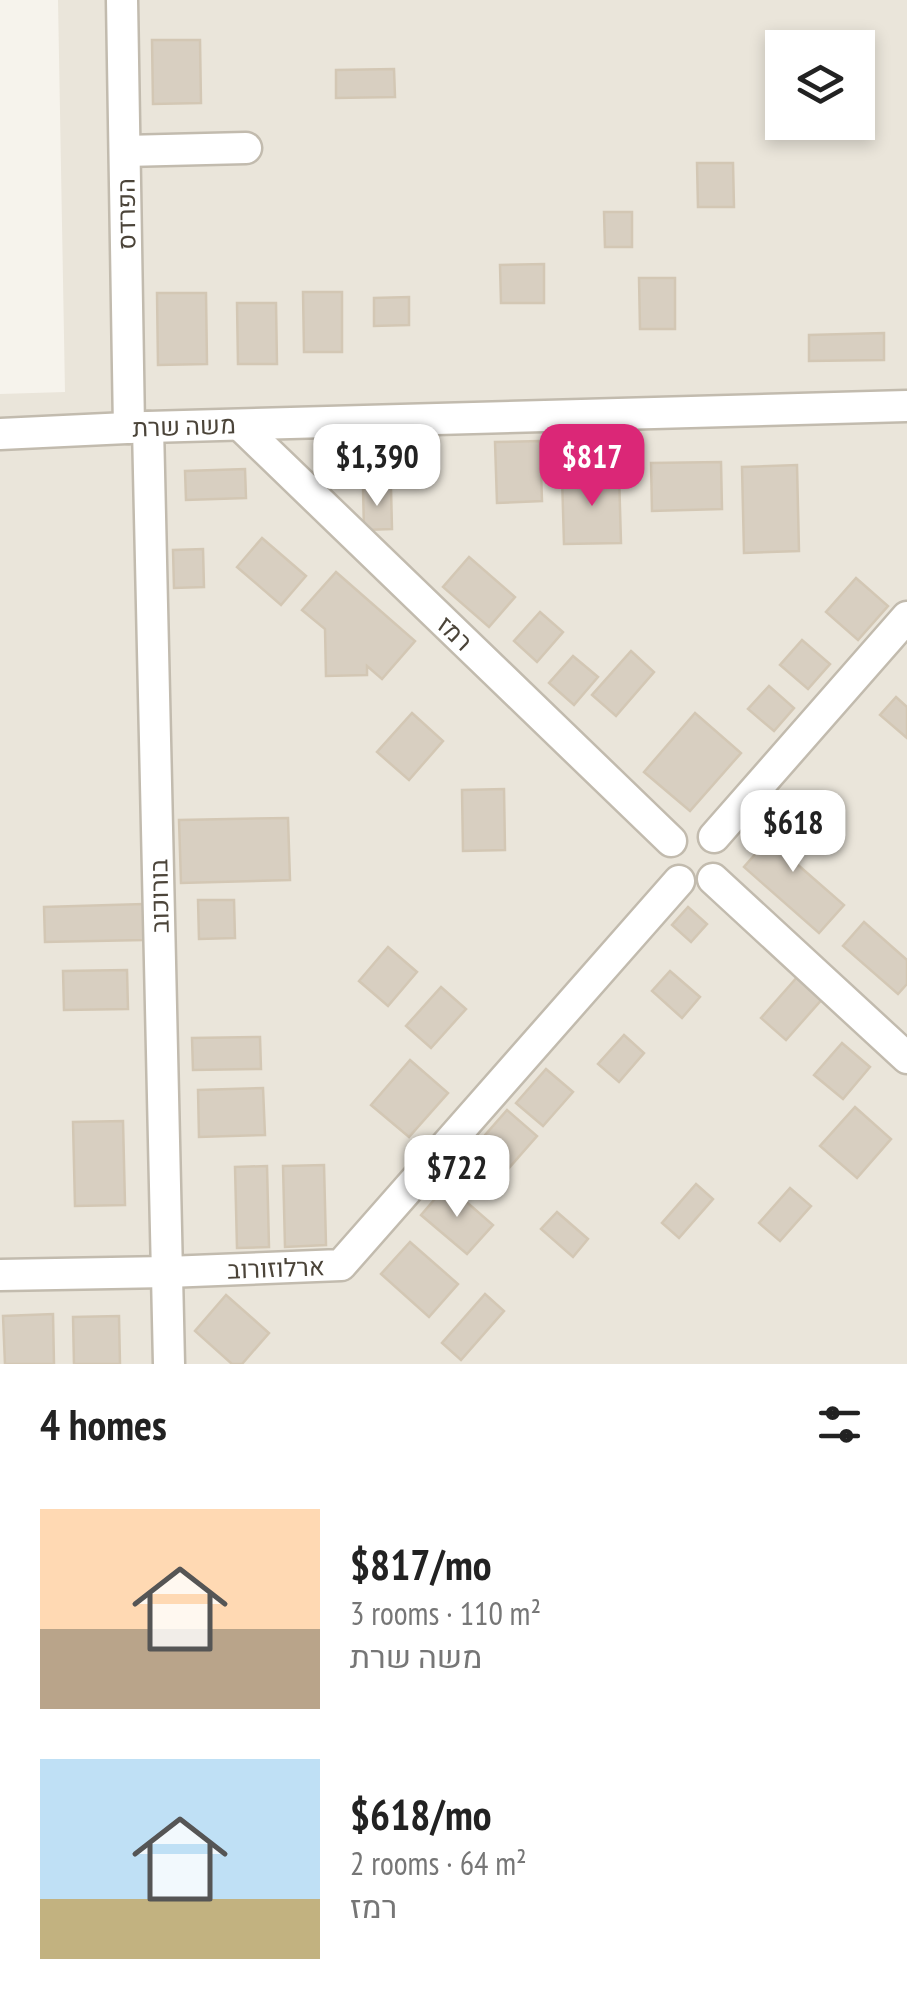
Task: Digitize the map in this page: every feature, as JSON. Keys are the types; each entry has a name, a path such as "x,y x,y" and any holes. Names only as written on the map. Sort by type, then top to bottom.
{"street":[{"name":"הפרדס","path":"122,0 139,428"},
{"path":"125,151 246,148"},
{"name":"משה שרת","path":"0,434 907,406"},
{"name":"רמז","path":"240,425 671,841"},
{"name":"בורוכוב","path":"139,428 169,1364"},
{"path":"714,836 907,617"},
{"path":"696,829 714,836 720,844 722,864 713,879 696,886 678,882 667,867 666,850 671,841 686,830 696,829"},
{"path":"713,879 907,1058"},
{"name":"ארלוזורוב","path":"0,1275 341,1265 678,882"}],"shaded area":[{"path":"58,0 907,0 907,1364 0,1364 0,394 65,392"}],"building":[{"path":"152,40 200,40 201,103 153,104"},
{"path":"394,69 395,97 336,98 336,70"},
{"path":"697,163 733,163 734,207 698,207"},
{"path":"604,212 632,212 632,247 605,247"},
{"path":"544,264 544,303 501,303 500,265"},
{"path":"639,278 675,278 675,329 640,329"},
{"path":"303,292 342,292 342,352 304,352"},
{"path":"157,293 206,293 207,364 158,365"},
{"path":"409,297 409,325 374,326 374,298"},
{"path":"237,303 276,303 277,364 238,364"},
{"path":"884,333 884,360 809,361 809,335"},
{"path":"540,441 542,501 497,503 495,442"},
{"path":"721,462 722,509 652,511 651,463"},
{"path":"797,465 799,551 744,553 742,467"},
{"path":"245,469 246,498 186,500 185,471"},
{"path":"619,474 621,543 564,544 562,476"},
{"path":"363,488 391,488 392,529 364,530"},
{"path":"262,538 306,576 281,605 237,567"},
{"path":"203,549 204,587 174,588 173,550"},
{"path":"469,557 515,597 489,627 443,587"},
{"path":"336,572 415,641 382,679 367,666 367,675 326,676 325,629 302,610"},
{"path":"856,578 888,606 858,640 826,612"},
{"path":"540,612 563,632 537,662 514,641"},
{"path":"802,640 830,664 808,689 780,665"},
{"path":"631,651 654,672 616,716 592,695"},
{"path":"573,656 598,677 574,705 549,683"},
{"path":"769,686 794,708 774,731 748,709"},
{"path":"896,697 907,707 907,738 880,715"},
{"path":"412,713 443,741 409,780 377,752"},
{"path":"695,713 741,753 690,811 644,772"},
{"path":"504,789 505,850 463,851 462,790"},
{"path":"792,812 813,831 790,858 844,905 819,933 744,867"},
{"path":"288,818 290,880 181,883 179,820"},
{"path":"198,900 234,900 235,938 199,939"},
{"path":"143,904 144,940 45,942 44,907"},
{"path":"688,907 707,924 691,942 672,925"},
{"path":"864,922 907,960 907,984 898,994 843,946"},
{"path":"388,947 417,972 388,1006 359,981"},
{"path":"127,970 128,1009 64,1010 63,971"},
{"path":"670,971 700,997 682,1018 652,991"},
{"path":"799,975 824,997 786,1040 761,1018"},
{"path":"441,987 466,1009 431,1048 406,1026"},
{"path":"624,1035 644,1053 619,1082 598,1064"},
{"path":"260,1037 261,1069 193,1070 192,1038"},
{"path":"842,1043 870,1067 843,1099 814,1075"},
{"path":"410,1060 448,1093 409,1137 371,1105"},
{"path":"546,1069 573,1092 543,1126 516,1103"},
{"path":"263,1088 265,1135 199,1137 198,1090"},
{"path":"855,1107 891,1139 857,1178 820,1146"},
{"path":"507,1110 537,1136 502,1176 472,1150"},
{"path":"123,1121 125,1205 75,1206 73,1122"},
{"path":"324,1165 326,1245 285,1247 283,1166"},
{"path":"267,1166 269,1247 237,1248 235,1167"},
{"path":"696,1184 713,1199 679,1238 662,1223"},
{"path":"447,1185 493,1225 467,1254 421,1215"},
{"path":"790,1188 811,1206 780,1241 759,1223"},
{"path":"557,1212 588,1239 573,1257 541,1229"},
{"path":"410,1242 458,1284 429,1317 381,1274"},
{"path":"485,1294 504,1311 461,1360 442,1343"},
{"path":"226,1295 269,1333 242,1364 232,1364 195,1331"},
{"path":"53,1314 54,1364 5,1364 3,1316"},
{"path":"119,1316 120,1364 74,1364 73,1317"}]}
